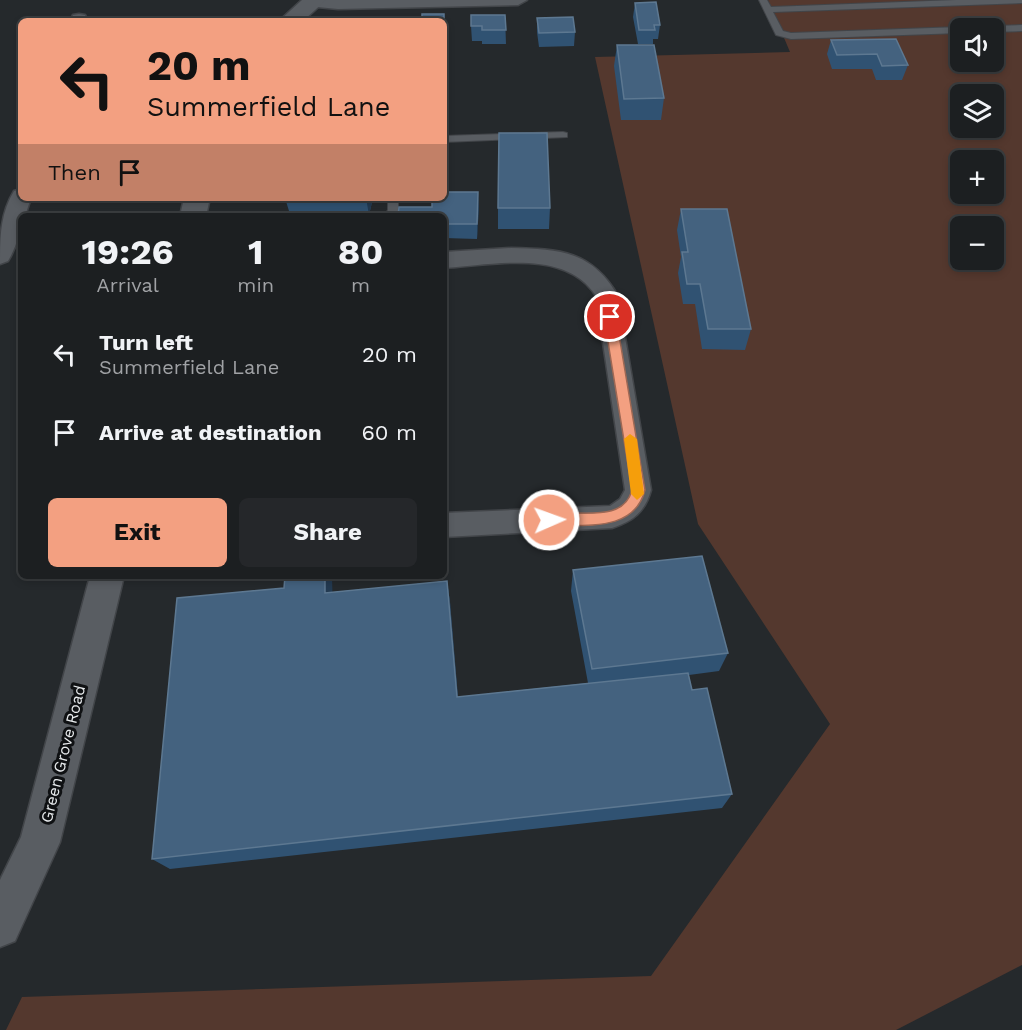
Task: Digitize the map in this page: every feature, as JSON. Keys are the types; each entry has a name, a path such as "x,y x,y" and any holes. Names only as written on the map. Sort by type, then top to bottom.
{"street":[{"path":"294,18 314,1 338,4 518,0"},
{"path":"0,256 19,201"},
{"path":"447,261 548,257 573,263 594,275 607,296 638,490 636,501 628,510 612,517 447,525"},
{"name":"Green Grove Road","path":"0,926 40,842 106,579"}],"lane":[{"path":"763,0 779,33 791,36 950,30"},
{"path":"768,10 1022,0"},
{"path":"1004,29 1022,28"},
{"path":"447,139 563,135"}],"shaded area":[{"path":"768,0 1022,0 1022,965 896,1030 6,1030 22,997 651,976 830,724 698,524 595,57 790,52"}],"building":[{"path":"656,2 660,25 654,25 655,30 639,30 635,3"},
{"path":"422,14 444,14 444,18 422,18"},
{"path":"471,15 505,15 506,30 482,30 482,26 471,26"},
{"path":"573,17 575,32 539,33 537,18"},
{"path":"896,39 908,65 882,66 877,54 837,55 831,40"},
{"path":"617,45 654,45 664,98 624,99"},
{"path":"499,133 547,133 550,208 498,208"},
{"path":"447,192 478,192 477,224 447,224 447,213 398,213 399,207 432,207 432,201 447,201"},
{"path":"681,209 727,209 751,329 708,329 700,284 687,284 682,252 688,252"},
{"path":"702,556 728,653 592,669 573,570"},
{"path":"285,579 325,579 325,593 447,581 457,697 688,673 692,690 707,688 732,794 152,859 177,598 284,588"}],"slow traffic":[{"path":"630,439 637,494"}],"route":[{"path":"549,520 612,517 628,510 636,501 638,490 610,317"}]}
